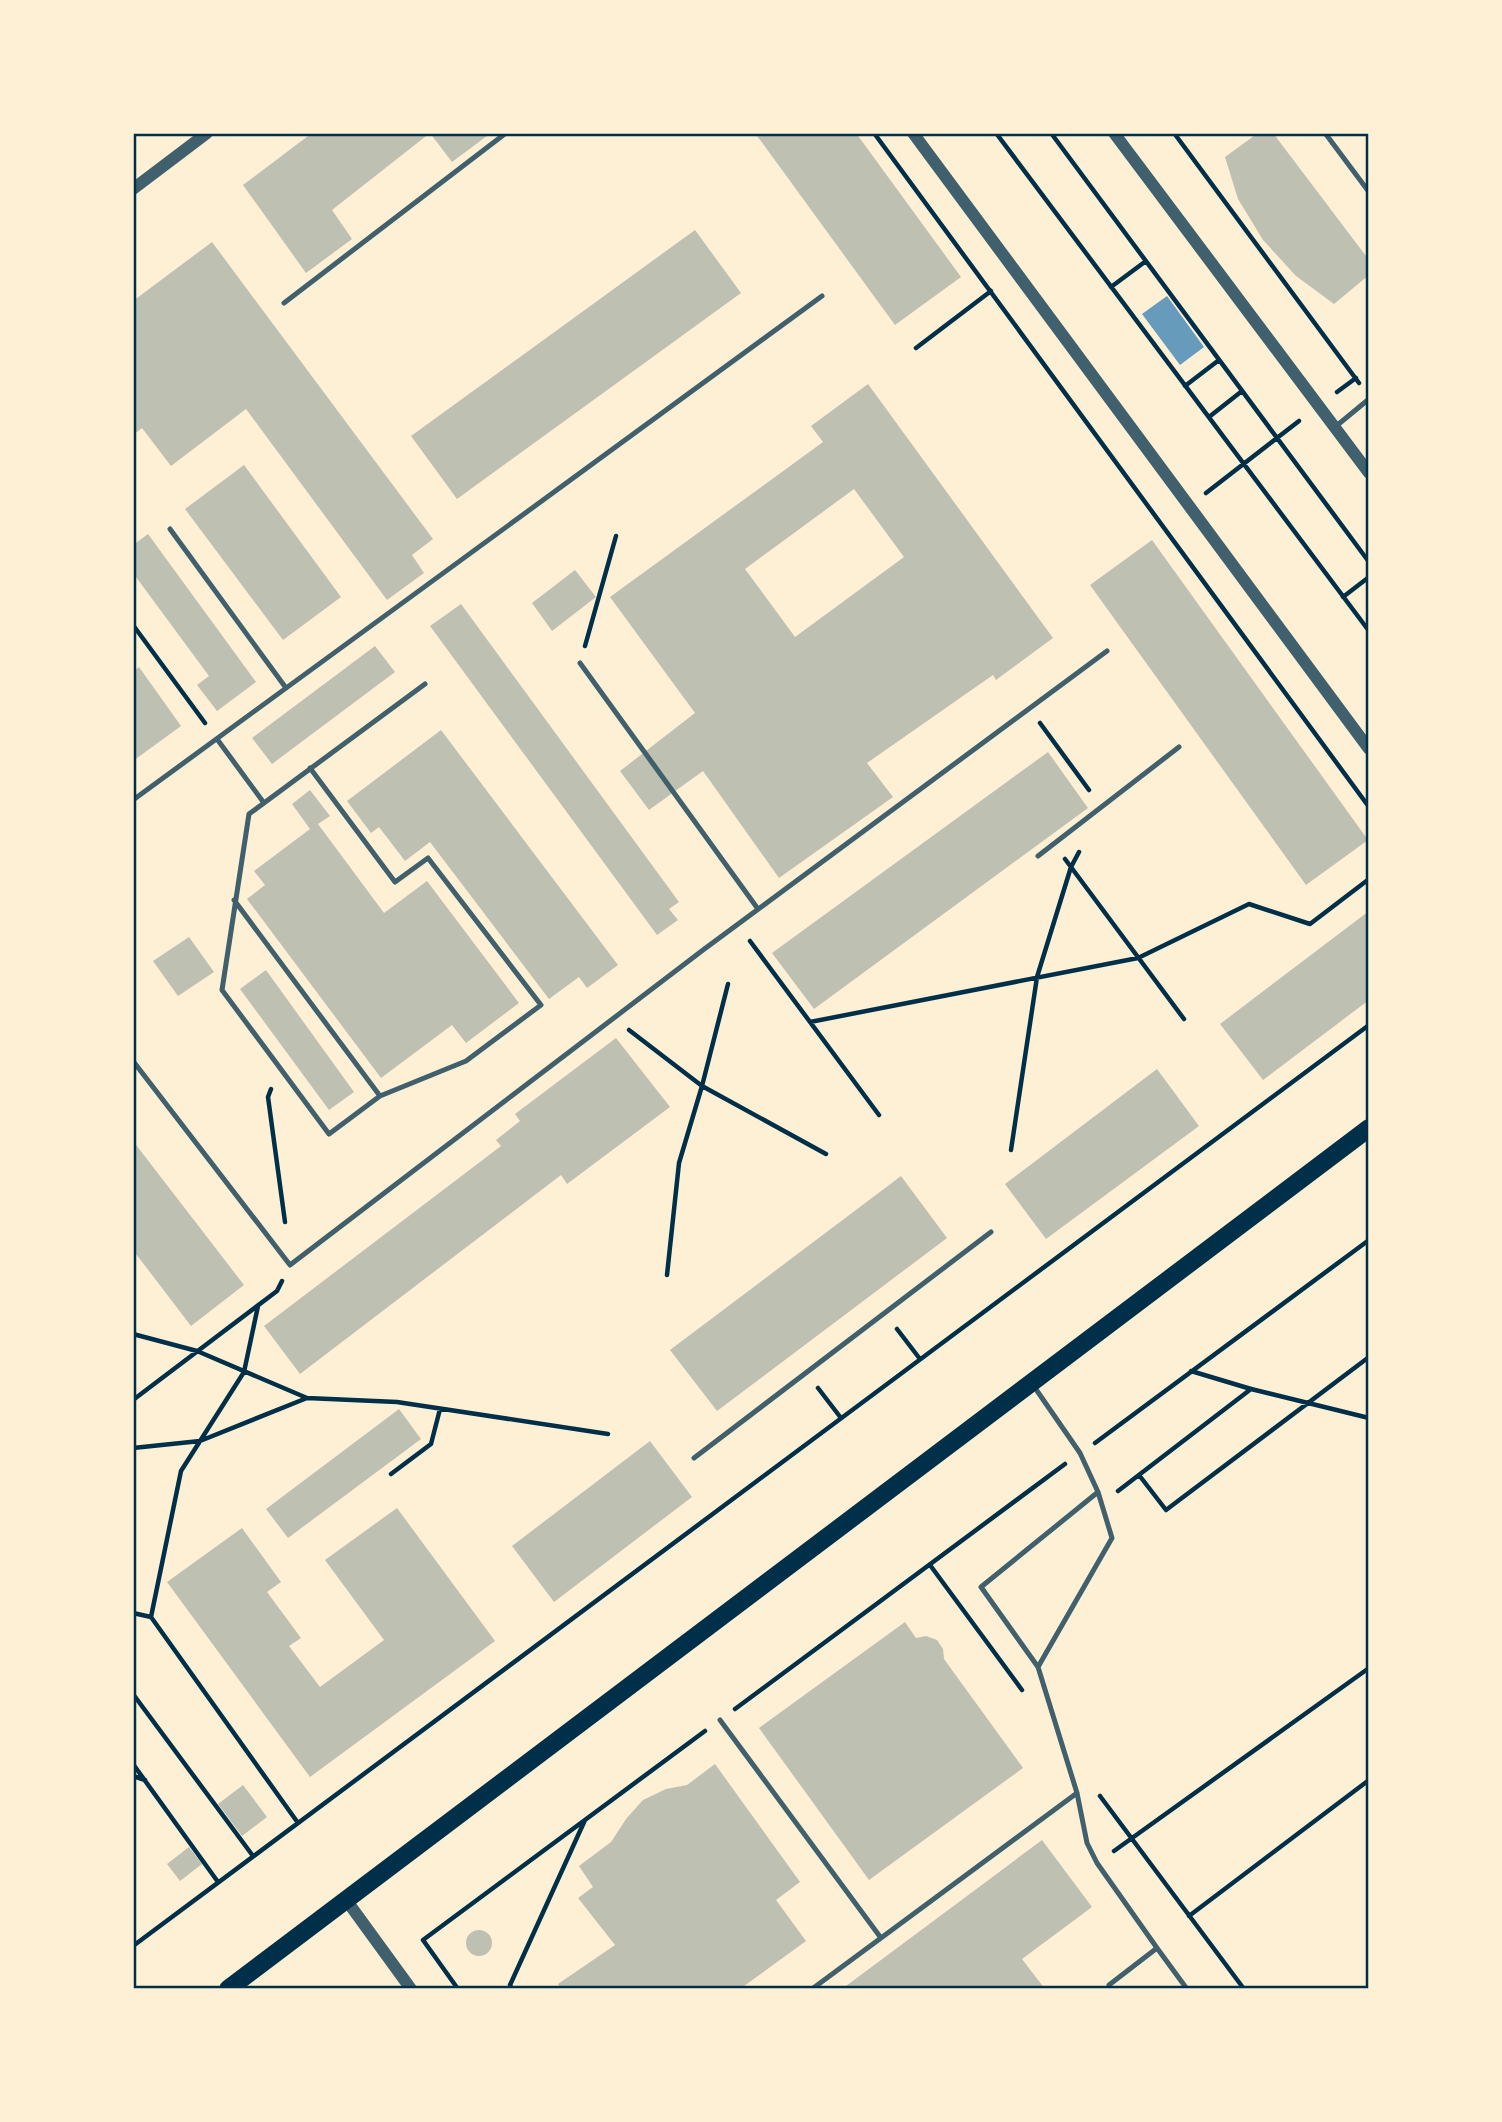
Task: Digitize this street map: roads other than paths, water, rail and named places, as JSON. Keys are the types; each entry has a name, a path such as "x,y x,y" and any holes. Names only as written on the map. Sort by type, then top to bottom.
{"main road":[{"path":"228,1989 1369,1128"}],"street":[{"path":"133,189 207,133"},
{"path":"913,133 1369,749"},
{"path":"1115,134 1369,472"},
{"path":"347,1901 411,1989"}],"lane":[{"path":"284,303 506,133"},
{"path":"1325,133 1369,192"},
{"path":"133,800 822,296"},
{"path":"1335,427 1369,399"},
{"path":"170,529 286,688"},
{"path":"133,1061 290,1265 613,1017 1107,651"},
{"path":"580,663 758,909"},
{"path":"310,768 395,882 428,858 541,1006 466,1061 380,1096 329,1134 222,990 249,814 310,768 425,684"},
{"path":"217,739 264,803"},
{"path":"1038,856 1179,747"},
{"path":"234,900 380,1096"},
{"path":"694,1458 991,1232"},
{"path":"1031,1382 1080,1453 1098,1492 1112,1538 1038,1667"},
{"path":"1098,1492 981,1587 1038,1667 1077,1793 1087,1843 1097,1863 1187,1989"},
{"path":"720,1720 881,1938"},
{"path":"812,1989 1077,1793"},
{"path":"1109,1985 1157,1948"}],"water":[{"path":"1167,296 1204,347 1180,365 1142,314"}]}
